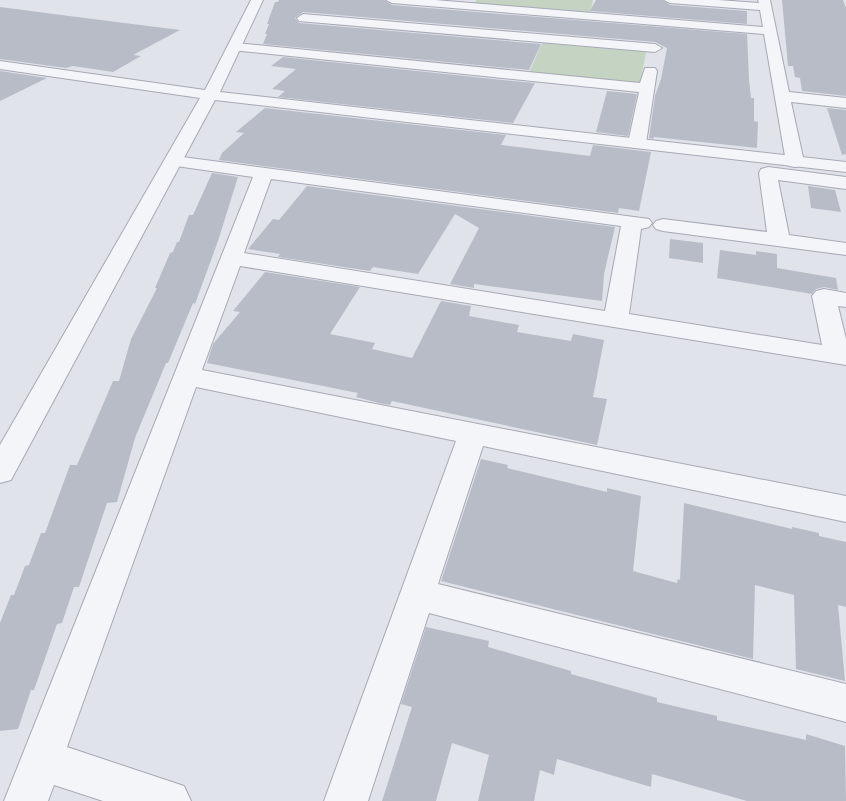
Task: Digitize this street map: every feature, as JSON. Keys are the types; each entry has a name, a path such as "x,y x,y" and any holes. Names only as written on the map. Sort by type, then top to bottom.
{"street":[{"path":"0,472 175,160 236,47 257,0"},
{"path":"392,0 770,31"},
{"path":"670,0 765,4 795,162"},
{"path":"303,18 655,48"},
{"path":"637,143 655,48 662,22"},
{"path":"236,47 293,48 647,88"},
{"path":"0,65 209,94 846,167"},
{"path":"782,96 846,103"},
{"path":"175,160 637,222 616,319"},
{"path":"26,801 264,172"},
{"path":"779,240 768,173 846,184"},
{"path":"663,226 846,249"},
{"path":"232,258 842,356 824,296 846,300"},
{"path":"187,376 846,509"},
{"path":"346,801 473,434"},
{"path":"418,594 846,703"},
{"path":"42,760 169,801"}],"green space":[{"path":"477,0 593,0 590,15 472,5"},
{"path":"542,43 646,52 640,85 528,75"}],"building":[{"path":"279,0 384,0 392,5 747,34 751,98 754,98 754,121 758,122 757,148 649,138 655,96 661,79 667,48 655,42 303,12 295,18 299,23 541,44 529,70 263,44 269,24 267,24 275,2"},
{"path":"596,0 662,0 670,5 747,11 747,24 590,11"},
{"path":"782,0 843,0 846,8 846,96 802,91 800,78 795,77 793,66 788,66"},
{"path":"0,7 180,30 133,55 141,56 113,72 73,66 66,68 0,59"},
{"path":"283,57 535,83 513,123 278,97 285,91 272,89 296,69 271,66"},
{"path":"0,71 47,78 0,101"},
{"path":"607,91 637,94 628,136 596,132"},
{"path":"265,108 506,135 501,145 590,156 593,145 651,152 639,211 619,208 618,213 219,160 222,153 244,133 236,132"},
{"path":"827,108 846,110 846,154 842,155"},
{"path":"212,173 238,177 218,241 195,304 193,303 168,363 166,363 135,438 117,502 107,503 79,587 74,587 62,623 57,624 18,729 0,731 0,623 11,595 14,595 25,566 29,565 41,533 45,533 70,465 77,465 113,381 119,381 131,339 157,288 155,288 170,253 173,252 177,242 179,242 189,215 193,215"},
{"path":"307,186 615,227 604,274 602,301 474,284 474,288 450,284 479,228 455,214 418,274 373,267 370,271 278,257 280,254 248,249 273,219 279,220"},
{"path":"808,186 835,190 841,212 811,208"},
{"path":"670,239 703,243 703,263 669,258"},
{"path":"720,250 756,255 756,251 777,254 777,268 836,278 838,290 824,287 816,289 812,294 717,278"},
{"path":"265,272 360,287 330,334 375,343 372,349 412,358 441,301 471,306 469,316 519,325 517,332 571,341 573,334 604,340 593,397 607,399 597,445 392,401 390,405 379,403 356,397 358,393 207,363 213,344 240,312 233,311"},
{"path":"481,459 508,465 507,468 607,492 607,488 641,496 633,571 677,583 678,579 680,580 684,503 792,529 792,527 819,533 819,536 846,542 846,607 838,605 845,681 796,669 794,595 755,585 753,659 441,581"},
{"path":"426,627 489,641 488,647 571,671 571,674 657,698 657,702 717,716 717,720 806,740 806,734 845,746 846,801 747,801 652,774 651,787 557,759 554,775 540,770 534,801 478,801 489,755 452,743 436,801 382,801 412,707 401,704"}]}
